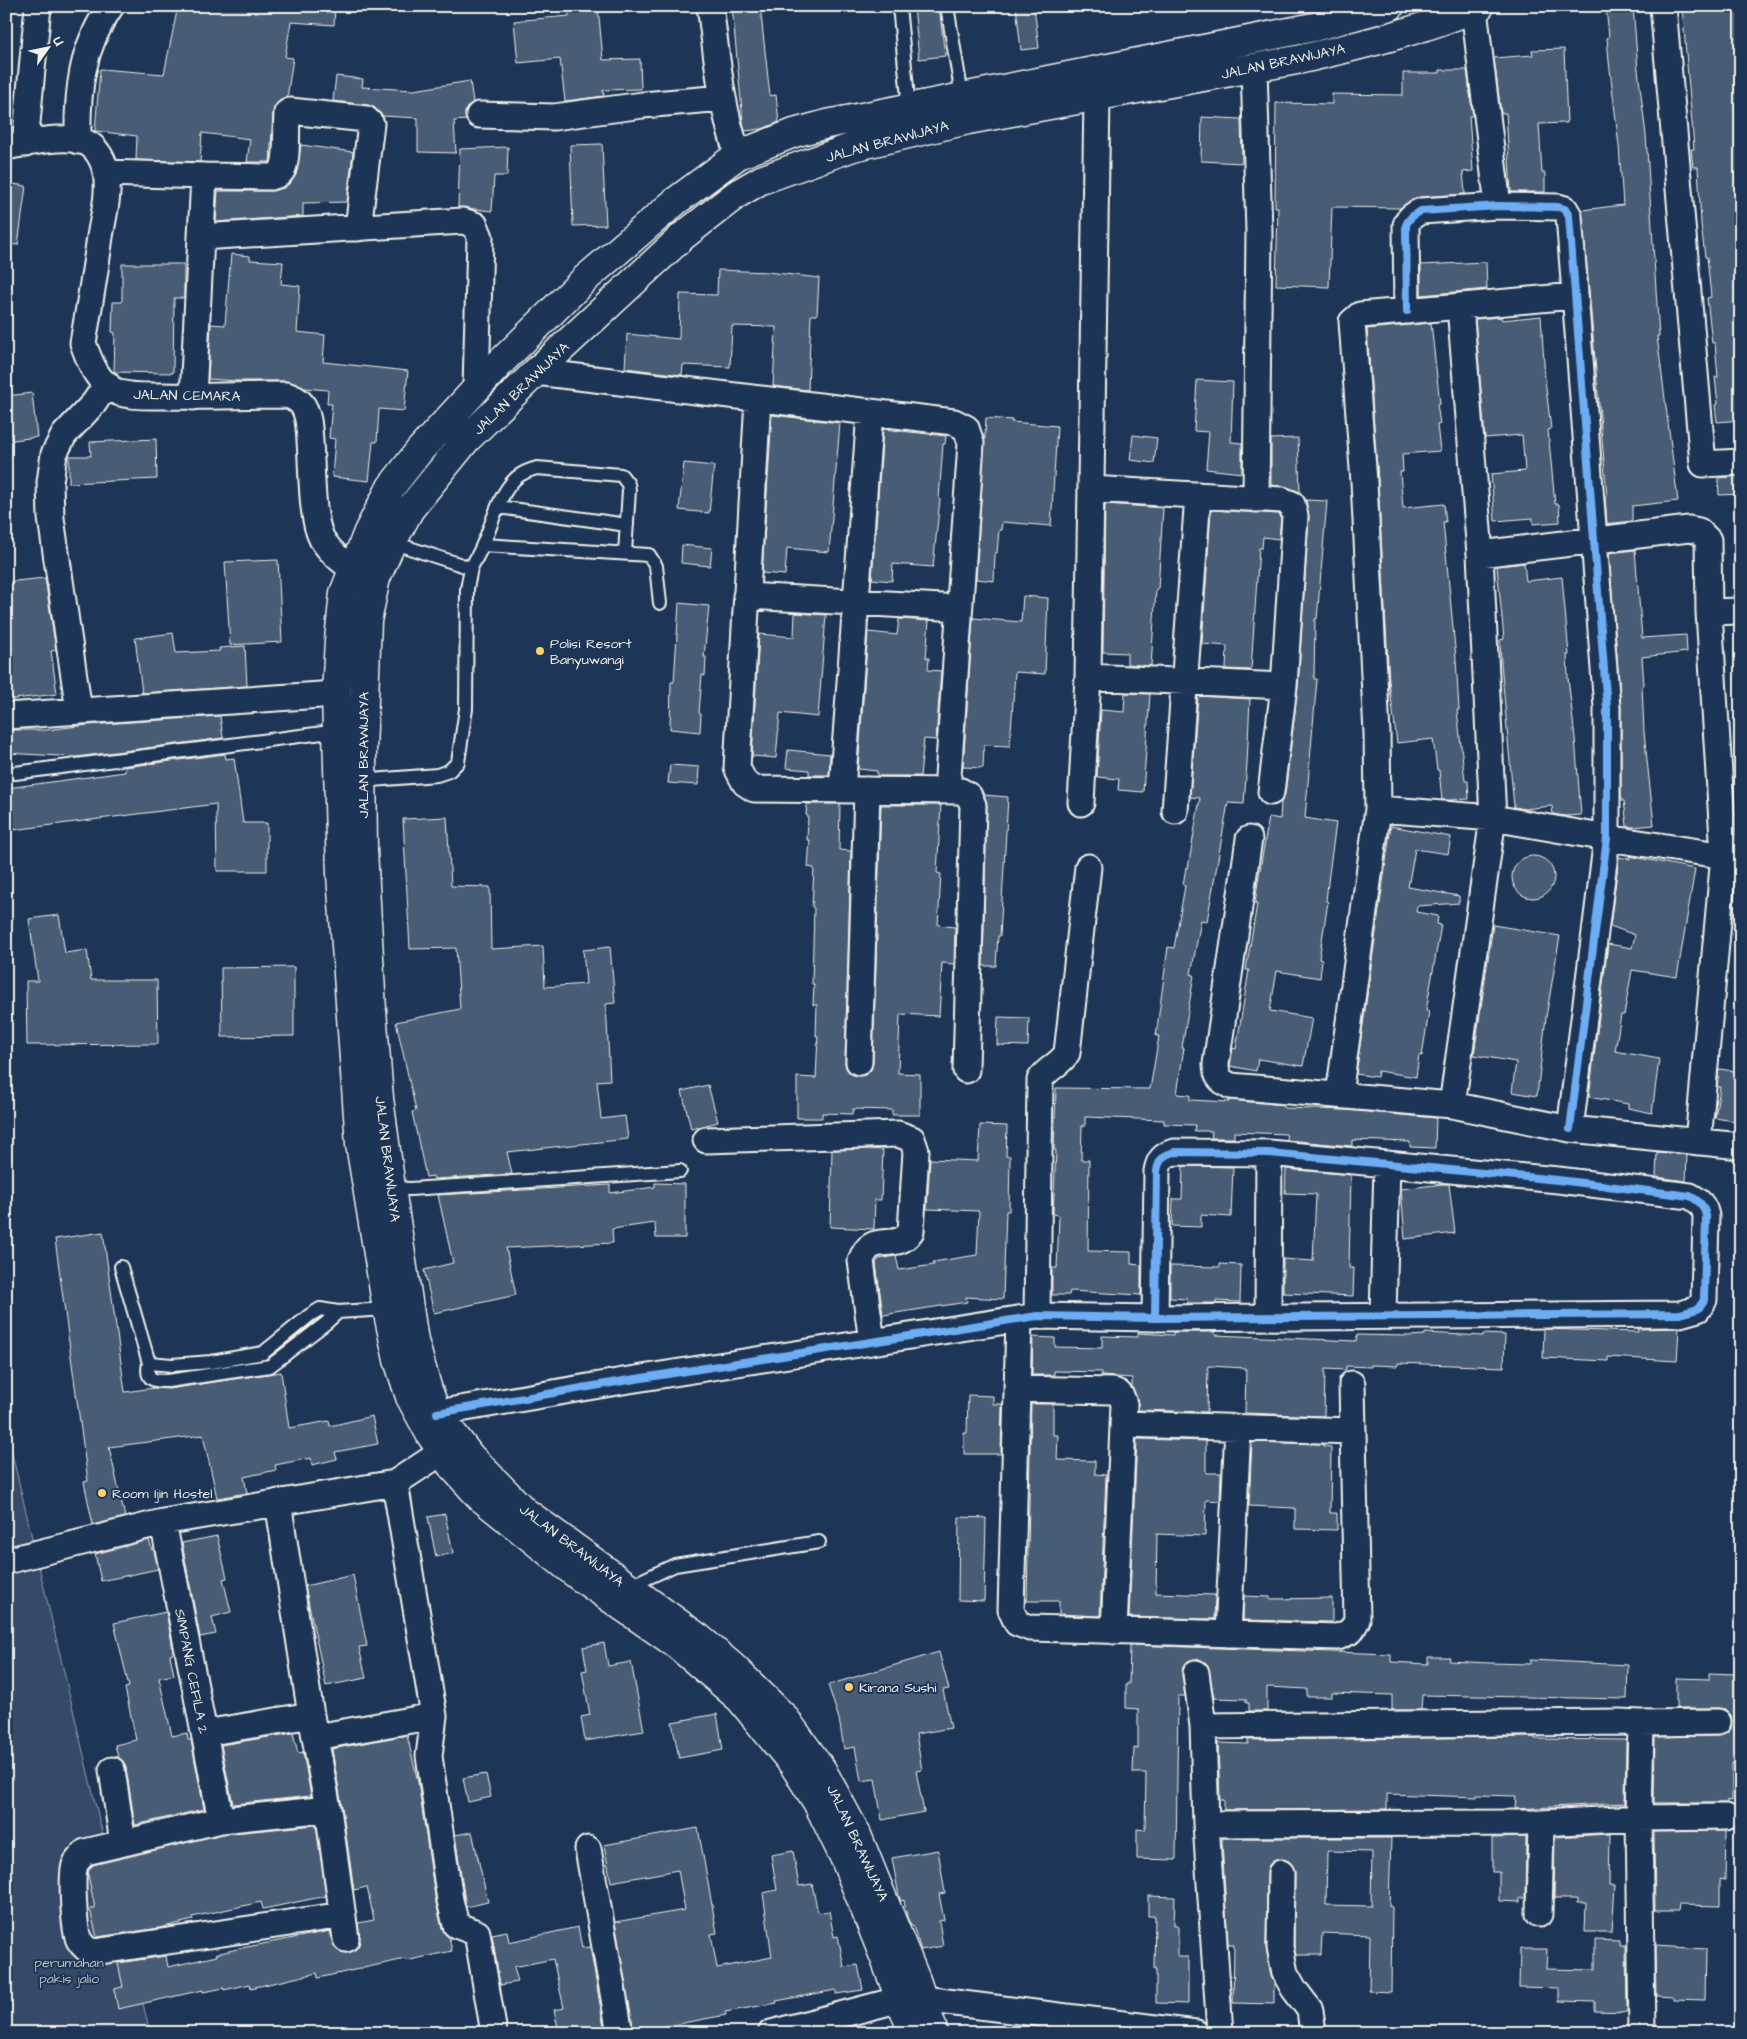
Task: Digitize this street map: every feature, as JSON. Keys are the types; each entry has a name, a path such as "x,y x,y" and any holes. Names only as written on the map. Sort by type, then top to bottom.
{"highway":[{"name":"JALAN BRAWIJAYA","path":"934,2033 912,1999 817,1802 793,1764 740,1699 676,1644 577,1576 480,1497 442,1452 410,1397 398,1360 387,1309 360,1144 341,875 364,669 367,621 364,576 380,537 391,487 420,450 476,388 585,279 676,201 738,155 794,133 962,96 1054,80 1314,27 1390,6"},
{"name":"JALAN BRAWIJAYA","path":"380,537 410,509 460,447 536,372 683,236 737,194 761,180 853,147 968,120 1254,68 1352,48 1477,8"},
{"name":"JALAN BRAWIJAYA","path":"364,576 344,593 336,694 338,731 351,781 364,850 372,1010 379,1098 414,1341 428,1390 437,1413 470,1456 524,1511 698,1638 733,1668 784,1717 801,1739 822,1770 857,1835 899,1936 912,1999 913,2033"}],"street":[{"path":"38,6 15,146 68,140 90,43 100,21 111,6"},
{"path":"710,6 723,98 730,133 738,155"},
{"path":"1663,6 1703,464 1741,462"},
{"path":"1477,8 1498,206"},
{"path":"1254,68 1259,232 1256,499"},
{"path":"1081,803 1088,677 1097,96"},
{"path":"479,115 554,117 723,98"},
{"path":"106,173 271,177 283,170 287,113 290,111 366,119 371,124 358,228"},
{"name":"JALAN CEMARA","path":"68,140 85,142 94,148 102,160 106,173 106,198 83,343 97,376 120,393 134,396 286,395 296,398 306,407 310,436 315,515 322,538 335,554 364,576"},
{"path":"194,397 204,176"},
{"path":"1406,311 1406,225 1409,218 1421,211 1498,206 1558,207 1565,209 1569,216 1607,708 1607,838 1570,1129"},
{"path":"201,237 463,222 475,225 479,230 480,237 476,388"},
{"path":"1339,1095 1378,809 1377,733 1364,482 1352,322 1360,315 1574,296"},
{"path":"1452,1105 1493,818 1480,554 1460,306"},
{"path":"536,372 954,422 966,428 971,443 947,792"},
{"path":"79,712 51,518 50,482 54,454 64,434 94,403 107,384"},
{"path":"758,399 737,768 740,777 749,787 754,789 947,792 966,793 972,800 966,1070"},
{"path":"842,790 870,412"},
{"path":"1091,489 1256,499 1288,502 1294,508 1284,686 1271,792"},
{"path":"1175,812 1198,495"},
{"path":"1480,554 1689,529 1699,531 1708,540 1709,612 1733,857 1698,1142"},
{"path":"746,596 959,608"},
{"path":"1709,612 1741,611"},
{"path":"1088,677 1284,686"},
{"path":"6,716 336,694"},
{"path":"859,1062 867,790"},
{"path":"1378,809 1493,818 1733,857"},
{"path":"1249,838 1216,1072 1219,1079 1231,1086 1452,1105 1570,1129 1741,1146"},
{"path":"1088,867 1067,1053 1063,1060 1044,1072 1040,1080 1028,1318 1017,1389 1011,1610 1017,1623 1030,1628 1345,1636 1355,1627 1357,1620 1352,1384"},
{"path":"706,1140 898,1134 912,1139 916,1151 911,1231 899,1241 872,1244 864,1250 861,1261 872,1342"},
{"path":"437,1413 1028,1318 1155,1318 1680,1314 1698,1309 1704,1300 1706,1216 1700,1202 1690,1196 1558,1180 1269,1153 1174,1152 1162,1157 1158,1162 1155,1318"},
{"path":"1268,1317 1269,1153"},
{"path":"1383,1316 1387,1164"},
{"path":"1017,1389 1116,1392 1120,1395 1124,1404 1114,1631"},
{"path":"1124,1424 1353,1432"},
{"path":"1228,1634 1238,1428"},
{"path":"6,1561 163,1522 395,1483 442,1452"},
{"path":"395,1483 434,1716 429,1756 450,1900 456,1925 476,1933 494,2033"},
{"path":"278,1502 328,1809 345,1927 94,1952 86,1950 80,1942 76,1930 75,1866 85,1852 221,1820 328,1809"},
{"name":"SIMPANG CEFILA 2","path":"163,1522 221,1820"},
{"path":"1196,1673 1203,1726 1206,1824 1220,2033"},
{"path":"204,1733 434,1716"},
{"path":"1203,1726 1718,1722"},
{"path":"1641,1723 1639,1818 1642,2033"},
{"path":"112,1770 123,1843"},
{"path":"1206,1824 1541,1823 1639,1818 1726,1817"},
{"path":"1539,1914 1541,1823"},
{"path":"588,1849 620,2033"},
{"path":"1281,1873 1280,1947 1285,1973 1294,1989 1310,2010 1313,2033"},
{"path":"771,2033 912,1999 1196,2033"}],"lane":[{"path":"899,6 910,108"},
{"path":"947,6 962,96"},
{"path":"351,781 437,775 449,771 458,762 466,709 467,589 471,568 483,546 498,507 509,486 517,478 526,471 537,468 621,475 628,484 629,490 625,553"},
{"path":"498,507 627,525"},
{"path":"380,537 471,568"},
{"path":"483,546 649,555 656,566 660,603"},
{"path":"15,773 338,731"},
{"path":"391,1188 410,1189 680,1171"},
{"path":"121,1267 148,1363 148,1374 151,1379 156,1381 270,1366 338,1312"},
{"path":"148,1363 172,1365 198,1363 264,1353 320,1309 338,1312 387,1309"},
{"path":"198,1363 200,1376"},
{"path":"628,1587 675,1565 820,1542"}],"green space":[{"name":"perumahan pakis jalio","path":"6,1428 150,2033 6,2033"}],"building":[{"path":"178,6 335,6 334,25 291,22 285,57 293,58 287,98 279,101 273,112 270,162 247,162 250,139 202,133 200,162 136,160 137,136 95,131 100,69 164,74"},
{"path":"569,6 598,6 603,60 640,59 641,89 603,90 604,96 565,101 560,59 518,63 514,21 569,16"},
{"path":"732,6 760,6 770,96 776,95 779,122 762,129 745,131"},
{"path":"914,6 939,6 945,56 919,59"},
{"path":"1016,6 1034,6 1039,48 1021,50"},
{"path":"1633,6 1646,135 1659,336 1657,336 1678,501 1632,506 1632,521 1607,524 1605,496 1607,496 1582,210 1623,205 1619,146 1607,38 1609,37 1606,7"},
{"path":"1682,6 1741,6 1741,306 1736,306 1741,347 1741,420 1717,422 1715,405 1718,404 1715,377 1718,377 1715,343 1712,343 1707,298 1711,297 1701,224 1698,167 1693,167 1691,149 1694,149"},
{"path":"1564,49 1567,123 1539,124 1542,173 1545,173 1545,192 1511,192 1506,113 1501,113 1494,58 1533,55 1532,50"},
{"path":"1440,70 1467,70 1473,116 1469,116 1473,171 1463,172 1465,194 1420,197 1400,208 1332,207 1329,287 1276,285 1278,207 1275,207 1276,103 1332,104 1332,94 1403,95 1403,73 1440,73"},
{"path":"336,76 363,79 362,87 414,90 470,81 473,102 467,108 466,120 454,121 456,153 418,152 418,118 383,116 376,109 368,105 333,101"},
{"path":"1202,117 1241,119 1242,163 1201,161"},
{"path":"602,144 606,225 573,226 570,145"},
{"path":"301,145 353,152 347,202 303,203 303,216 216,222 218,191 271,191 284,188 296,175"},
{"path":"508,147 507,176 494,176 492,211 458,207 460,149"},
{"path":"6,183 26,186 18,245 6,244"},
{"path":"231,254 250,256 250,260 283,262 281,284 300,286 297,332 325,335 323,362 408,371 404,411 379,409 377,442 373,442 369,481 332,477 335,439 329,438 332,404 327,404 328,390 304,388 286,381 208,379 211,324 225,325"},
{"path":"1486,262 1487,289 1421,295 1421,265"},
{"path":"122,264 184,264 184,298 174,298 173,373 114,372 115,333 112,332 113,302 122,302"},
{"path":"718,270 768,272 819,278 817,315 811,315 808,390 773,386 776,327 732,326 730,367 683,365 682,375 625,368 627,334 679,339 680,294 717,295"},
{"path":"1541,316 1545,379 1551,429 1548,430 1555,504 1559,504 1560,522 1533,524 1533,518 1495,521 1491,474 1525,471 1522,435 1485,438 1475,319 1501,317 1502,320"},
{"path":"1431,323 1440,404 1437,404 1440,424 1437,425 1440,451 1402,454 1403,472 1400,472 1403,508 1444,504 1446,522 1443,522 1456,659 1459,710 1457,710 1465,781 1468,781 1469,799 1442,800 1433,739 1397,743 1389,681 1367,329"},
{"path":"1197,380 1233,382 1231,442 1242,443 1242,473 1206,469 1209,432 1194,431"},
{"path":"32,393 37,437 6,441 6,396"},
{"path":"772,415 840,423 829,552 787,548 785,575 762,573"},
{"path":"986,418 1057,426 1051,526 1002,522 1001,530 999,530 997,553 995,553 994,581 976,579"},
{"path":"883,429 946,436 945,444 943,444 933,567 893,564 892,581 872,579"},
{"path":"1133,435 1157,438 1154,463 1130,460"},
{"path":"1298,438 1300,492 1287,487 1271,485 1271,439"},
{"path":"156,439 157,479 69,483 69,456 91,456 90,442"},
{"path":"684,463 714,466 709,513 679,510"},
{"path":"1741,476 1741,494 1719,495 1718,478"},
{"path":"1306,500 1327,501 1317,619 1315,619 1314,679 1317,679 1305,818 1336,823 1326,901 1328,902 1319,959 1322,960 1320,978 1277,971 1270,1011 1312,1018 1303,1066 1258,1059 1256,1071 1230,1065 1233,1048 1236,1049 1249,970 1246,970 1269,817 1280,819 1281,802 1285,794 1298,687 1309,517"},
{"path":"1105,504 1163,508 1151,666 1127,664 1127,653 1103,652"},
{"path":"1211,510 1279,514 1281,517 1279,539 1263,537 1262,548 1259,548 1251,670 1226,669 1227,646 1202,644"},
{"path":"682,545 712,548 710,566 681,563"},
{"path":"1635,550 1642,638 1686,635 1687,652 1642,657 1644,732 1654,825 1632,827 1627,826 1624,801 1622,801 1621,794 1621,707 1609,553"},
{"path":"278,560 282,642 230,645 225,562"},
{"path":"1524,563 1526,581 1562,577 1569,655 1567,655 1568,678 1581,815 1565,816 1553,814 1552,806 1525,809 1514,807 1501,662 1500,640 1504,639 1497,566"},
{"path":"45,578 56,650 51,651 57,694 6,700 6,582"},
{"path":"1023,596 1048,598 1045,674 1015,672 1010,746 984,745 983,768 963,767 973,618 1021,622"},
{"path":"679,603 709,606 704,657 706,657 705,676 702,675 699,713 701,714 700,732 670,729 671,682 674,682"},
{"path":"795,613 826,615 818,717 780,713 776,758 752,756 759,634 794,637"},
{"path":"899,619 929,621 926,658 929,658 928,670 941,671 936,740 924,739 920,776 877,776 877,771 858,769 868,632 897,635"},
{"path":"173,633 176,653 220,651 219,648 245,646 247,686 142,693 135,638"},
{"path":"1125,693 1150,694 1143,792 1118,790 1119,779 1097,777 1101,710 1124,712"},
{"path":"1198,696 1250,699 1247,763 1244,804 1228,803 1207,921 1201,920 1191,974 1194,975 1182,1048 1184,1048 1177,1094 1190,1095 1190,1100 1229,1102 1229,1100 1284,1105 1284,1108 1345,1110 1436,1118 1435,1148 1410,1147 1410,1142 1352,1140 1352,1146 1287,1140 1286,1134 1234,1132 1234,1138 1211,1138 1212,1131 1194,1131 1195,1125 1164,1124 1164,1120 1085,1117 1085,1126 1082,1126 1081,1160 1089,1160 1088,1251 1131,1252 1131,1264 1141,1265 1141,1295 1070,1291 1069,1295 1052,1295 1052,1268 1057,1268 1059,1215 1053,1214 1056,1088 1150,1089 1159,1036 1156,1036 1168,947 1174,948 1185,886 1183,885 1186,867 1188,868 1200,798 1190,797"},
{"path":"220,716 223,738 77,757 6,753 6,730 46,730 88,725"},
{"path":"788,750 830,754 829,775 809,775 809,770 786,768"},
{"path":"225,754 226,759 234,758 243,823 267,823 267,871 217,871 216,804 13,830 7,788 125,772 125,767"},
{"path":"670,765 699,767 698,785 668,783"},
{"path":"984,795 1008,797 1000,936 998,936 996,966 983,966 987,805"},
{"path":"807,804 840,804 839,850 851,851 845,1062 846,1068 851,1074 859,1076 865,1075 871,1070 873,1062 881,805 941,805 937,873 941,874 938,925 955,927 954,964 942,963 939,1016 900,1014 898,1073 920,1074 920,1115 892,1115 892,1110 853,1109 852,1114 822,1113 822,1118 797,1118 797,1077 816,1078 818,1036 816,1036 817,1005 813,1005 814,984 812,984 814,868 808,867 810,840 807,840"},
{"path":"447,817 451,886 490,887 491,949 543,946 545,987 586,984 583,950 610,947 615,1003 606,1004 610,1080 597,1081 601,1119 625,1116 628,1139 507,1152 512,1174 434,1179 433,1176 426,1177 412,1112 416,1111 396,1022 460,1009 456,948 410,949 403,819"},
{"path":"1391,826 1451,837 1448,854 1415,849 1408,887 1459,896 1459,903 1417,906 1416,912 1438,916 1437,924 1441,925 1426,1011 1429,1011 1422,1056 1419,1055 1416,1077 1378,1071 1377,1077 1356,1074"},
{"path":"1533,856 1548,862 1554,877 1548,892 1533,898 1518,892 1512,877 1518,862"},
{"path":"1629,856 1695,869 1677,977 1632,970 1624,1015 1621,1015 1615,1051 1659,1059 1652,1113 1628,1108 1628,1104 1589,1097 1608,944 1632,948 1635,935 1610,926 1619,857 1630,859"},
{"path":"59,915 65,953 87,950 91,980 157,980 158,1044 27,1045 26,981 38,981 29,919"},
{"path":"1493,925 1560,936 1546,1017 1537,1096 1512,1092 1516,1062 1474,1055"},
{"path":"294,967 294,1036 222,1037 221,968"},
{"path":"998,1017 1029,1018 1028,1046 997,1045"},
{"path":"1719,1069 1741,1072 1737,1103 1741,1103 1741,1122 1715,1118 1720,1087 1717,1087"},
{"path":"708,1085 718,1122 691,1129 682,1091"},
{"path":"980,1125 1007,1126 1006,1156 1010,1156 1009,1211 1006,1211 1003,1299 966,1297 967,1302 883,1315 876,1263 879,1259 896,1256 899,1270 934,1265 933,1262 977,1255 979,1211 927,1209 930,1159 978,1161"},
{"path":"832,1150 883,1150 881,1200 875,1200 874,1229 830,1227"},
{"path":"1657,1152 1687,1155 1686,1181 1656,1177"},
{"path":"1183,1166 1233,1167 1231,1217 1201,1215 1201,1227 1172,1226 1173,1199 1182,1199"},
{"path":"1286,1169 1351,1175 1349,1268 1354,1268 1353,1296 1283,1293 1283,1259 1313,1261 1316,1194 1285,1193"},
{"path":"655,1183 685,1184 685,1238 656,1238 655,1223 612,1229 613,1243 506,1248 516,1295 434,1313 424,1270 453,1263 438,1195 610,1185 610,1193 655,1187"},
{"path":"1449,1184 1455,1233 1405,1239 1401,1189"},
{"path":"103,1232 125,1392 154,1388 169,1389 281,1372 289,1428 329,1421 330,1426 372,1416 378,1444 335,1452 337,1459 312,1465 311,1458 275,1465 276,1470 244,1477 247,1493 217,1498 203,1435 109,1447 125,1517 93,1525 84,1482 88,1481 55,1239"},
{"path":"1220,1264 1241,1265 1240,1302 1187,1303 1187,1299 1170,1298 1170,1266 1220,1267"},
{"path":"1679,1328 1677,1361 1608,1357 1608,1361 1543,1358 1544,1329 1638,1332 1638,1329"},
{"path":"1173,1332 1215,1332 1215,1335 1356,1341 1357,1335 1409,1336 1425,1335 1425,1333 1483,1336 1483,1334 1505,1335 1504,1367 1398,1363 1398,1366 1346,1366 1346,1370 1325,1369 1324,1416 1245,1413 1246,1368 1208,1366 1207,1412 1138,1410 1138,1400 1132,1387 1132,1378 1101,1376 1101,1372 1054,1371 1054,1375 1032,1375 1033,1337 1055,1338 1055,1347 1102,1348 1102,1336 1138,1337 1138,1333 1173,1335"},
{"path":"968,1395 993,1396 993,1404 1002,1404 1001,1454 964,1454 964,1433 967,1433"},
{"path":"1031,1404 1053,1404 1053,1435 1058,1435 1057,1460 1095,1461 1095,1474 1106,1475 1100,1616 1059,1614 1059,1601 1027,1601"},
{"path":"1137,1439 1206,1441 1206,1473 1221,1473 1220,1501 1206,1500 1205,1536 1157,1534 1156,1593 1215,1595 1214,1619 1129,1617"},
{"path":"1252,1442 1323,1444 1323,1446 1331,1447 1330,1513 1337,1513 1337,1530 1295,1529 1295,1508 1249,1506"},
{"path":"445,1514 453,1553 436,1557 428,1517"},
{"path":"959,1517 986,1518 984,1601 958,1600"},
{"path":"217,1536 227,1578 223,1579 231,1612 212,1617 216,1634 200,1637 182,1543"},
{"path":"149,1540 152,1550 154,1550 158,1569 101,1581 95,1554"},
{"path":"353,1575 367,1646 359,1647 366,1678 326,1686 305,1586"},
{"path":"1244,1596 1270,1597 1270,1599 1332,1598 1332,1622 1243,1620"},
{"path":"166,1612 172,1643 173,1654 170,1655 174,1675 159,1678 172,1736 187,1733 188,1740 191,1740 204,1809 135,1825 126,1768 123,1761 118,1757 115,1745 136,1740 125,1688 129,1687 114,1623"},
{"path":"604,1643 608,1666 631,1662 644,1731 585,1741 581,1717 590,1715 582,1671 587,1670 583,1647"},
{"path":"1130,1645 1391,1654 1391,1662 1428,1664 1428,1657 1450,1657 1449,1661 1490,1663 1530,1664 1530,1660 1628,1665 1627,1699 1422,1695 1421,1710 1392,1710 1392,1695 1332,1693 1332,1697 1307,1697 1307,1689 1267,1687 1267,1711 1249,1711 1249,1703 1246,1703 1246,1699 1214,1698 1208,1665 1201,1660 1194,1659 1188,1661 1183,1667 1182,1675 1185,1696 1178,1696 1176,1860 1137,1859 1137,1829 1145,1830 1146,1773 1133,1773 1134,1748 1138,1749 1138,1709 1126,1708 1126,1684 1129,1684"},
{"path":"939,1652 949,1689 943,1690 951,1728 916,1734 922,1770 916,1771 924,1812 882,1820 875,1779 861,1781 855,1747 844,1749 839,1719 828,1685"},
{"path":"1710,1673 1736,1674 1735,1733 1738,1733 1737,1763 1732,1763 1732,1801 1727,1800 1727,1803 1654,1803 1655,1737 1718,1736 1726,1734 1731,1729 1731,1715 1725,1709 1676,1708 1676,1678 1710,1679"},
{"path":"717,1714 723,1750 679,1758 672,1722"},
{"path":"293,1733 298,1753 303,1752 311,1796 233,1804 221,1745"},
{"path":"407,1735 418,1782 436,1903 442,1928 449,1937 452,1951 318,1978 317,1973 251,1988 250,1984 224,1990 224,1988 203,1992 203,1990 118,2009 114,1989 123,1987 118,1963 166,1956 168,1967 217,1956 216,1954 242,1948 330,1931 334,1947 340,1952 348,1953 355,1950 359,1945 360,1938 358,1923 374,1920 367,1887 354,1890 332,1749"},
{"path":"1535,1737 1535,1739 1626,1740 1625,1803 1515,1809 1516,1796 1477,1795 1477,1797 1387,1794 1387,1809 1224,1810 1224,1800 1220,1800 1218,1743 1248,1744 1248,1740"},
{"path":"486,1774 491,1797 468,1802 463,1778"},
{"path":"316,1825 326,1896 263,1909 261,1902 192,1917 193,1920 159,1928 97,1937 90,1909 95,1908 88,1875 93,1865 223,1834"},
{"path":"698,1828 717,1933 711,1934 717,1968 772,1957 763,1893 777,1890 771,1855 793,1851 799,1886 812,1884 818,1913 829,1911 834,1937 838,1936 844,1967 858,1965 863,1990 836,1994 836,1990 776,2001 777,2003 725,2012 726,2015 651,2029 652,2033 634,2033 615,1922 685,1910 678,1870 611,1882 604,1845"},
{"path":"1726,1831 1725,1880 1720,1879 1720,1906 1679,1905 1678,1911 1655,1911 1654,1832"},
{"path":"472,1832 488,1902 466,1907 455,1835"},
{"path":"1610,1834 1609,1885 1615,1885 1612,1932 1585,1932 1586,1903 1577,1903 1577,1899 1554,1899 1555,1837"},
{"path":"1526,1837 1525,1898 1520,1898 1520,1902 1499,1901 1499,1872 1492,1872 1492,1838"},
{"path":"1223,1838 1391,1838 1389,1906 1392,1907 1391,1992 1369,1991 1370,1935 1322,1933 1321,1955 1296,1955 1294,1946 1295,1873 1289,1861 1281,1859 1269,1865 1267,1873 1266,1947 1274,1983 1274,2004 1233,2003 1234,1944 1228,1944","holes":["1327,1852 1372,1852 1371,1906 1326,1905"]},
{"path":"938,1850 945,1893 939,1894 944,1920 939,1921 943,1946 921,1950 913,1926 911,1926 907,1917 904,1900 901,1901 899,1896 892,1858"},
{"path":"1148,1896 1175,1897 1174,1925 1178,1925 1178,1957 1188,1957 1188,2004 1156,2003 1156,1969 1154,1969 1155,1916 1148,1916"},
{"path":"578,1927 582,1948 590,1947 605,2033 559,2033 554,2010 564,2008 553,1959 514,1967 518,1982 500,1985 492,1934 507,1931 509,1942"},
{"path":"1595,1940 1620,1941 1620,1946 1626,1946 1627,2012 1595,2011 1595,2002 1559,2001 1559,1988 1519,1987 1520,1949 1547,1949 1546,1969 1595,1970"},
{"path":"1655,1946 1706,1949 1705,2000 1673,1999 1673,1996 1656,1995"}],"cycle path":[{"path":"1407,311 1406,225 1414,215 1421,211 1498,206 1558,207 1565,209 1569,216 1607,708 1607,838 1570,1129"},
{"path":"437,1413 623,1381 1037,1316 1155,1318 1680,1314 1698,1309 1704,1300 1706,1216 1701,1204 1690,1196 1558,1180 1269,1153 1174,1152 1162,1158 1157,1171 1155,1318"}],"place":[{"name":"Polisi Resort Banyuwangi","path":"540,651"},
{"name":"Room Ijin Hostel","path":"102,1493"},
{"name":"Kirana Sushi","path":"849,1687"}]}
